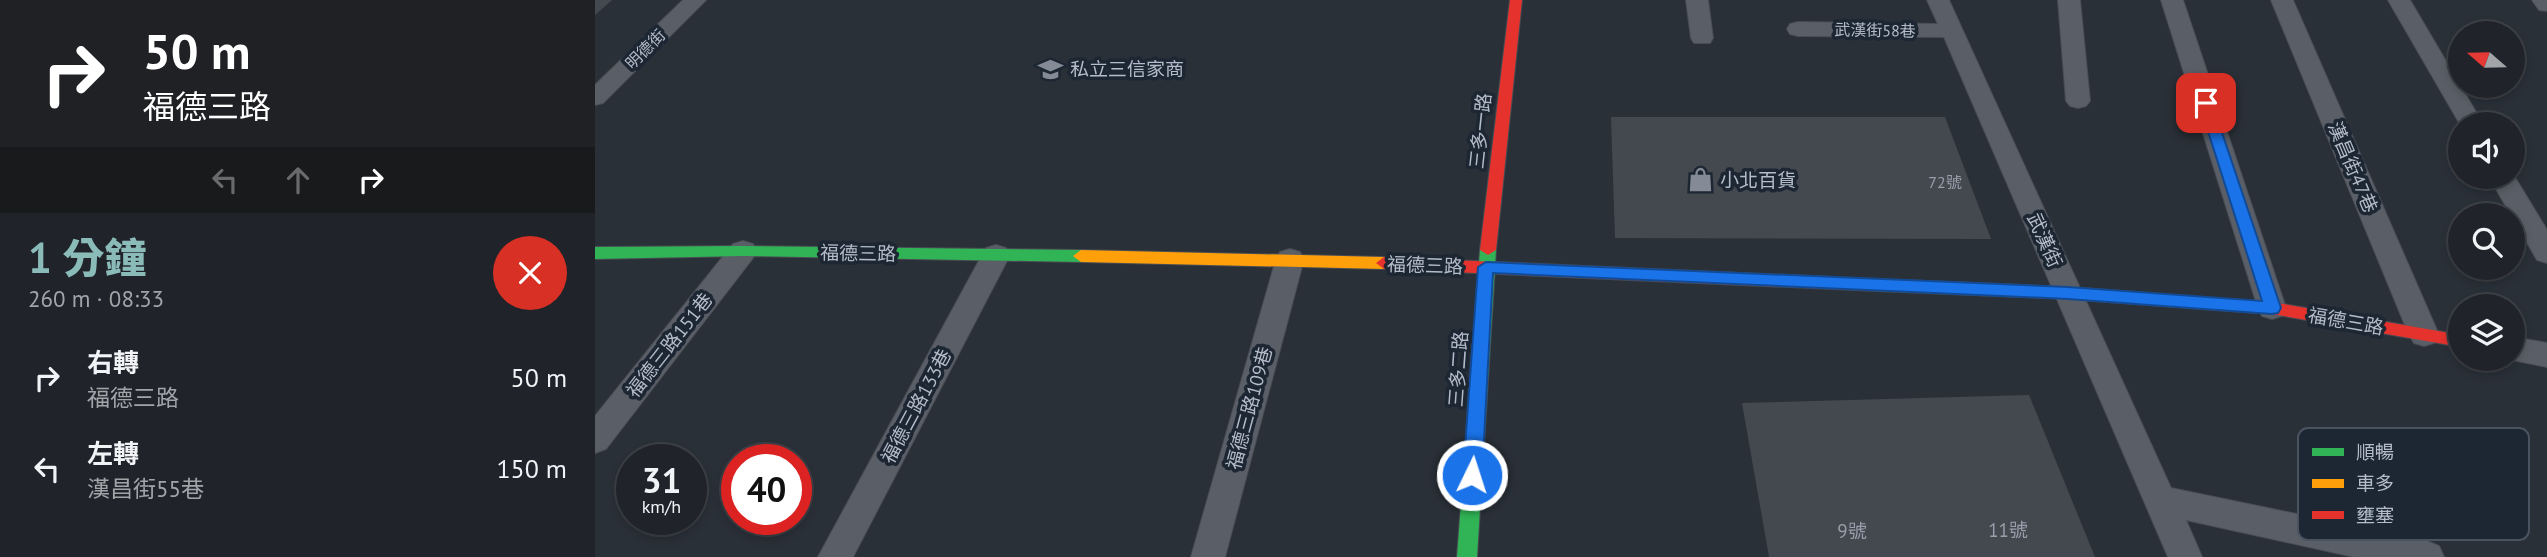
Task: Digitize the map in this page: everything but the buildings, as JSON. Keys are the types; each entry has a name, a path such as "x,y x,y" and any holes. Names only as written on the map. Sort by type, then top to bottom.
{"street":[{"name":"明德街","path":"595,98 695,0"},
{"name":"三多一路","path":"1486,267 1516,0"},
{"path":"1697,0 1702,38"},
{"name":"武漢街","path":"1938,0 2185,557"},
{"path":"2069,0 2078,102"},
{"path":"2172,0 2272,308"},
{"name":"漢昌街47巷","path":"2282,0 2424,335"},
{"path":"2399,0 2464,112"},
{"path":"2543,0 2547,5"},
{"name":"武漢街58巷","path":"1798,29 1952,31"},
{"path":"2509,189 2547,253"},
{"name":"福德三路","path":"595,253 743,251 1290,259 2068,293 2272,308 2448,339"},
{"name":"福德三路151巷","path":"595,440 743,251"},
{"name":"福德三路133巷","path":"835,557 996,255"},
{"name":"福德三路109巷","path":"1208,557 1290,259"},
{"name":"三多二路","path":"1467,557 1486,267"},
{"path":"2525,351 2547,355"},
{"path":"2159,500 2298,530"},
{"path":"2347,540 2427,557"}],"traffic: fast":[{"path":"1467,557 1488,250"},
{"path":"595,253 743,251 1081,256"},
{"path":"1877,285 2068,293 2215,304"}],"traffic: slow":[{"path":"1081,256 1384,263"}],"traffic: jam":[{"path":"1488,250 1516,0"},
{"path":"1384,263 1877,285"},
{"path":"2215,304 2272,308 2448,339"}],"place":[{"name":"私立三信家商","path":"1050,69"},
{"name":"小北百貨","path":"1700,180"}],"route":[{"path":"1472,475 1486,267 2068,293 2272,308 2206,103"}]}
